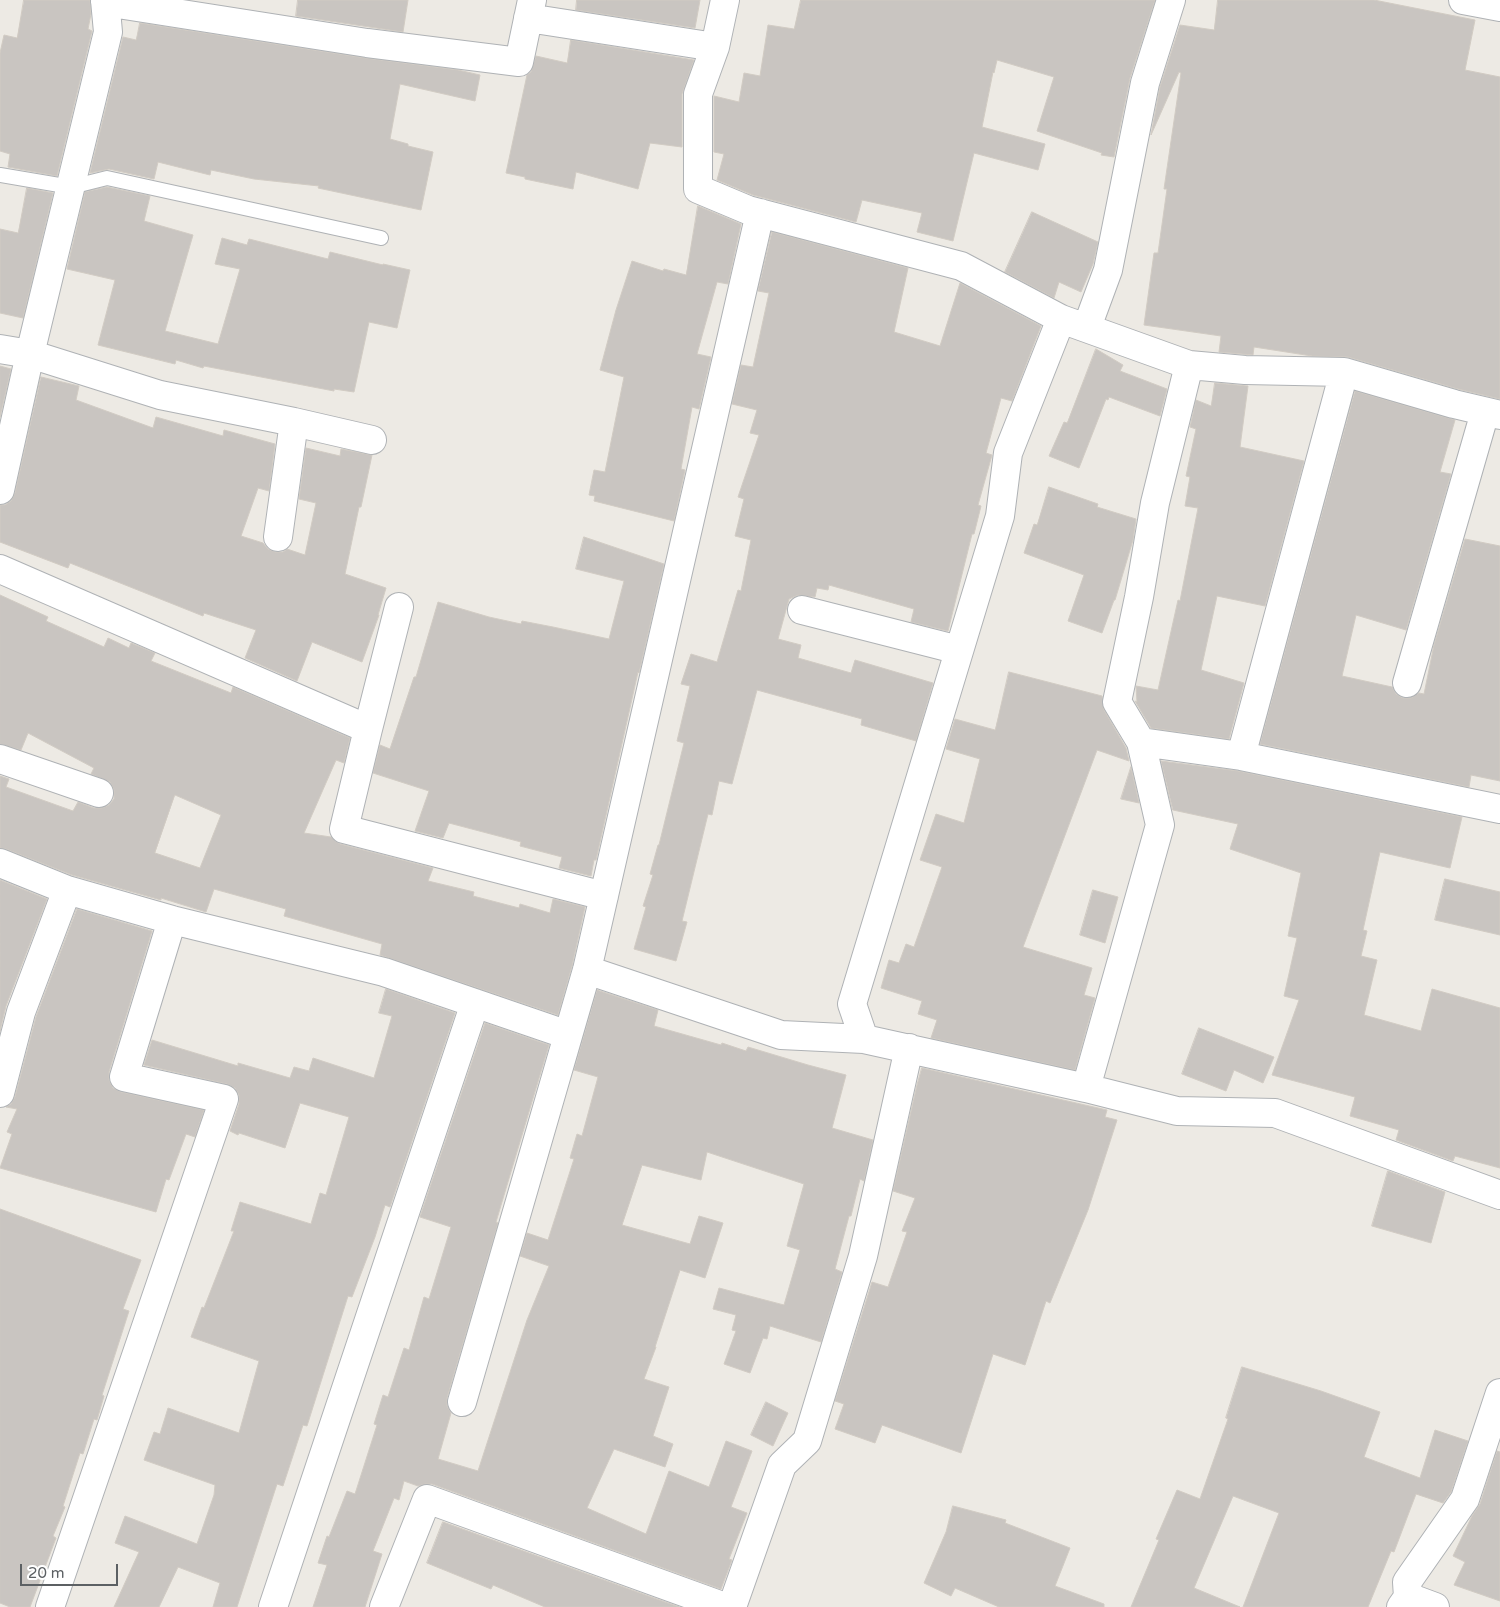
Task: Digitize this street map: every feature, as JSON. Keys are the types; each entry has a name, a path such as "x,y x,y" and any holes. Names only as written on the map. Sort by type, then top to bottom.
{"street":[{"path":"725,0 715,47 698,94 698,189 748,210 961,266 1061,319 1189,365 1245,370 1344,372 1493,413 1407,683"},
{"path":"1087,327 1108,270 1145,83 1171,0"},
{"path":"1463,0 1500,7"},
{"path":"1,485 30,354 108,32 105,1 367,43 519,62 530,9 715,47"},
{"path":"462,1402 587,970 760,212"},
{"path":"864,1039 852,1004 1000,516 1008,453 1061,319"},
{"path":"0,349 30,354 160,395 372,440"},
{"path":"1086,1088 1160,825 1141,742 1117,702 1139,597 1155,503 1189,365"},
{"path":"1241,756 1344,372"},
{"path":"278,538 294,422"},
{"path":"0,569 368,729"},
{"path":"399,607 344,828 604,896"},
{"path":"802,610 960,650"},
{"path":"1141,742 1241,756 1500,809"},
{"path":"0,758 99,794"},
{"path":"0,863 67,890 172,920 384,972 568,1035"},
{"path":"0,1093 21,1012 67,890"},
{"path":"50,1607 224,1099 124,1077 172,920"},
{"path":"587,970 781,1035 864,1039 1086,1088 1177,1111 1275,1113 1500,1195"},
{"path":"273,1607 474,1003"},
{"path":"732,1607 782,1465 807,1441 863,1256 909,1048"},
{"path":"1435,1607 1404,1602 1407,1582 1465,1500 1500,1393"},
{"path":"384,1607 428,1499 725,1607"}],"lane":[{"path":"0,175 70,187 107,178 380,238"}],"building":[{"path":"24,0 90,0 91,14 88,29 92,31 57,176 8,167 10,154 0,151 0,53 4,35 17,38"},
{"path":"298,0 408,0 403,32 296,16"},
{"path":"577,0 700,0 695,28 576,10"},
{"path":"801,0 1155,0 1130,78 1114,157 1101,155 1102,153 1037,131 1054,77 997,60 982,127 1045,144 1038,170 974,153 953,241 917,232 922,213 862,200 856,222 753,195 717,180 724,154 714,152 714,96 739,102 744,73 760,76 768,25 794,29"},
{"path":"1218,0 1374,0 1475,20 1465,70 1500,77 1500,399 1458,389 1348,357 1312,356 1254,347 1253,355 1219,352 1221,336 1144,325 1154,253 1158,253 1167,189 1164,189 1181,73 1179,72 1151,135 1160,87 1180,25 1214,30"},
{"path":"140,23 365,58 458,70 480,75 475,101 400,84 390,139 433,152 421,210 318,188 319,186 254,179 211,170 210,175 158,162 154,179 109,169 90,173 123,37 136,40"},
{"path":"571,40 694,60 682,94 682,147 650,143 638,189 576,172 573,189 506,173 527,75 531,72 536,56 567,63"},
{"path":"107,187 150,196 144,221 193,235 165,331 218,344 240,269 215,264 222,238 247,245 249,239 328,259 330,252 410,270 397,328 369,322 354,392 334,389 334,391 204,366 203,368 176,360 175,364 98,345 115,280 67,269 85,192"},
{"path":"27,188 53,193 23,318 0,313 0,229 18,233"},
{"path":"698,206 741,224 728,284 717,282 697,354 711,357 699,409 692,407 681,469 685,470 674,521 594,501 595,496 589,495 594,470 605,472 624,377 600,370 616,310 632,261 663,271 664,269 686,275"},
{"path":"1032,212 1098,242 1093,264 1081,292 1059,282 1054,298 1005,272"},
{"path":"772,232 908,268 894,332 940,346 960,283 1041,326 1012,401 1001,398 986,453 992,455 978,505 981,506 974,534 972,534 948,631 911,622 914,609 829,585 828,590 817,588 815,597 798,595 789,599 778,639 801,645 798,658 851,673 855,660 933,683 916,741 861,725 862,719 757,690 732,784 719,781 712,815 708,814 682,921 687,922 676,961 634,949 646,907 643,906 653,875 650,874 684,743 677,741 690,686 681,684 691,654 717,662 738,590 741,591 751,540 735,536 744,499 738,497 759,435 750,433 757,410 732,404 741,365 753,367 769,293 758,291"},
{"path":"1096,349 1123,365 1120,371 1167,389 1160,416 1109,397 1108,400 1106,399 1079,468 1049,456 1064,422 1067,423"},
{"path":"0,366 11,369 0,417"},
{"path":"41,377 79,386 76,400 153,428 156,417 223,436 224,430 275,444 269,491 258,488 241,536 263,543 268,549 275,552 283,552 287,549 305,555 316,503 299,499 306,448 340,456 341,449 372,455 345,574 386,588 379,615 362,662 312,642 297,681 245,658 256,630 204,613 203,616 70,563 68,568 0,542 0,505 5,505 11,501 15,493"},
{"path":"1215,383 1248,386 1240,447 1304,461 1265,606 1217,596 1201,670 1244,683 1229,739 1151,728 1135,701 1137,702 1136,686 1158,690 1178,600 1180,601 1198,508 1185,506 1190,477 1186,476 1196,429 1190,427 1196,400 1211,406"},
{"path":"1355,391 1455,420 1440,472 1451,474 1406,630 1356,615 1342,676 1392,687 1396,694 1403,698 1411,698 1419,693 1424,694 1434,645 1465,539 1500,546 1500,781 1471,775 1469,787 1260,744"},
{"path":"1049,487 1098,504 1097,507 1136,519 1133,540 1115,600 1102,633 1068,621 1084,575 1024,553 1034,524 1037,525"},
{"path":"584,537 664,564 591,876 559,868 562,857 520,846 521,842 449,823 443,838 415,831 429,791 373,773 380,745 390,749 414,677 416,677 438,602 521,624 522,621 609,639 624,581 576,569"},
{"path":"0,595 48,617 46,621 104,647 108,638 129,648 131,643 155,653 151,661 231,693 233,687 350,738 344,763 336,760 304,833 331,837 340,844 433,868 428,881 474,892 473,896 519,908 520,904 550,913 553,899 585,907 572,966 558,1015 380,955 382,944 284,916 286,909 214,889 206,912 161,898 161,900 72,875 0,848 0,776 9,779 6,787 73,811 78,802 94,808 102,808 109,805 114,799 114,790 110,782 91,774 94,768 28,733 21,750 0,744","holes":["175,795 221,815 200,868 155,853"]},
{"path":"1009,672 1102,696 1104,710 1126,748 1129,761 1097,750 1023,947 1092,968 1084,995 1095,998 1075,1070 931,1038 937,1020 918,1014 922,1001 881,988 889,960 899,963 906,944 914,947 942,867 920,860 936,814 964,823 980,759 946,749 955,719 995,730"},
{"path":"1161,761 1238,771 1462,817 1450,868 1380,852 1363,930 1367,931 1361,956 1377,960 1364,1015 1421,1031 1432,989 1500,1008 1500,1168 1455,1156 1453,1161 1396,1140 1399,1130 1350,1116 1355,1097 1272,1075 1299,1000 1284,996 1297,938 1288,936 1301,873 1230,849 1238,824 1173,810"},
{"path":"1131,767 1139,803 1121,799"},
{"path":"1445,879 1500,892 1500,935 1435,920"},
{"path":"0,880 47,899 6,1006 0,1031"},
{"path":"1093,890 1118,897 1105,943 1080,935"},
{"path":"77,909 152,931 109,1072 109,1080 113,1088 121,1092 204,1110 195,1137 186,1134 169,1180 166,1179 156,1212 0,1168 12,1134 7,1132 17,1109 6,1107 11,1104 15,1097 36,1017"},
{"path":"386,989 455,1013 390,1207 385,1205 352,1297 348,1296 307,1426 303,1425 283,1486 277,1484 237,1607 213,1607 220,1583 178,1567 159,1607 114,1607 139,1552 115,1543 125,1516 197,1544 214,1495 215,1485 144,1460 154,1432 160,1434 168,1408 239,1433 259,1361 191,1337 234,1231 231,1231 240,1202 311,1224 320,1193 326,1195 349,1117 300,1103 285,1148 239,1133 238,1135 230,1131 239,1104 239,1095 235,1088 227,1084 144,1065 152,1040 238,1066 238,1063 290,1078 294,1067 309,1071 313,1058 374,1078 392,1016 379,1013"},
{"path":"597,990 658,1010 654,1026 746,1051 748,1047 846,1075 832,1128 873,1140 864,1181 860,1179 835,1269 842,1272 821,1342 770,1326 767,1339 763,1338 750,1373 724,1364 736,1331 732,1330 736,1315 713,1309 719,1288 784,1305 800,1250 787,1246 804,1184 707,1152 701,1180 642,1165 622,1225 690,1244 699,1216 723,1223 705,1278 680,1270 644,1379 669,1387 653,1436 673,1444 665,1467 614,1449 587,1508 646,1534 669,1471 709,1487 726,1441 752,1451 731,1507 747,1513 729,1559 732,1560 721,1589 432,1484 418,1486 404,1481 399,1500 394,1498 373,1551 382,1554 365,1607 313,1607 327,1565 318,1563 327,1536 329,1537 347,1491 355,1494 377,1425 374,1424 383,1395 388,1397 404,1348 409,1350 424,1297 429,1299 451,1227 420,1217 485,1023 549,1045 496,1222 498,1223 447,1398 447,1406 451,1413 438,1459 478,1471 527,1320 549,1266 520,1256 527,1233 548,1240 574,1159 570,1158 577,1134 582,1136 598,1077 574,1070"},
{"path":"1199,1028 1274,1057 1263,1083 1234,1070 1226,1091 1182,1074"},
{"path":"922,1068 1107,1110 1105,1117 1117,1120 1088,1210 1050,1303 1046,1301 1025,1365 993,1354 961,1453 882,1425 875,1443 835,1429 844,1404 835,1401 872,1282 888,1287 907,1232 902,1231 915,1198 893,1191"},
{"path":"1388,1171 1445,1192 1431,1243 1372,1226"},
{"path":"0,1209 141,1260 123,1309 129,1311 102,1395 104,1396 97,1420 94,1419 83,1454 80,1453 63,1506 65,1507 53,1536 56,1538 30,1607 10,1607 0,1603"},
{"path":"1242,1367 1321,1391 1380,1412 1364,1457 1420,1478 1435,1430 1468,1441 1451,1492 1443,1503 1416,1494 1394,1552 1391,1551 1368,1607 1243,1607 1279,1513 1233,1496 1194,1588 1240,1607 1131,1607 1159,1540 1156,1539 1177,1490 1200,1499 1228,1419 1226,1418"},
{"path":"766,1402 788,1413 773,1446 751,1435"},
{"path":"1497,1451 1500,1452 1500,1601 1454,1585 1465,1562 1453,1556 1472,1516 1480,1504"},
{"path":"953,1506 1006,1520 1005,1523 1070,1548 1055,1586 1104,1604 1104,1607 999,1607 955,1588 951,1596 924,1583 946,1532"},
{"path":"443,1522 679,1607 545,1607 493,1585 491,1589 427,1563"}]}
